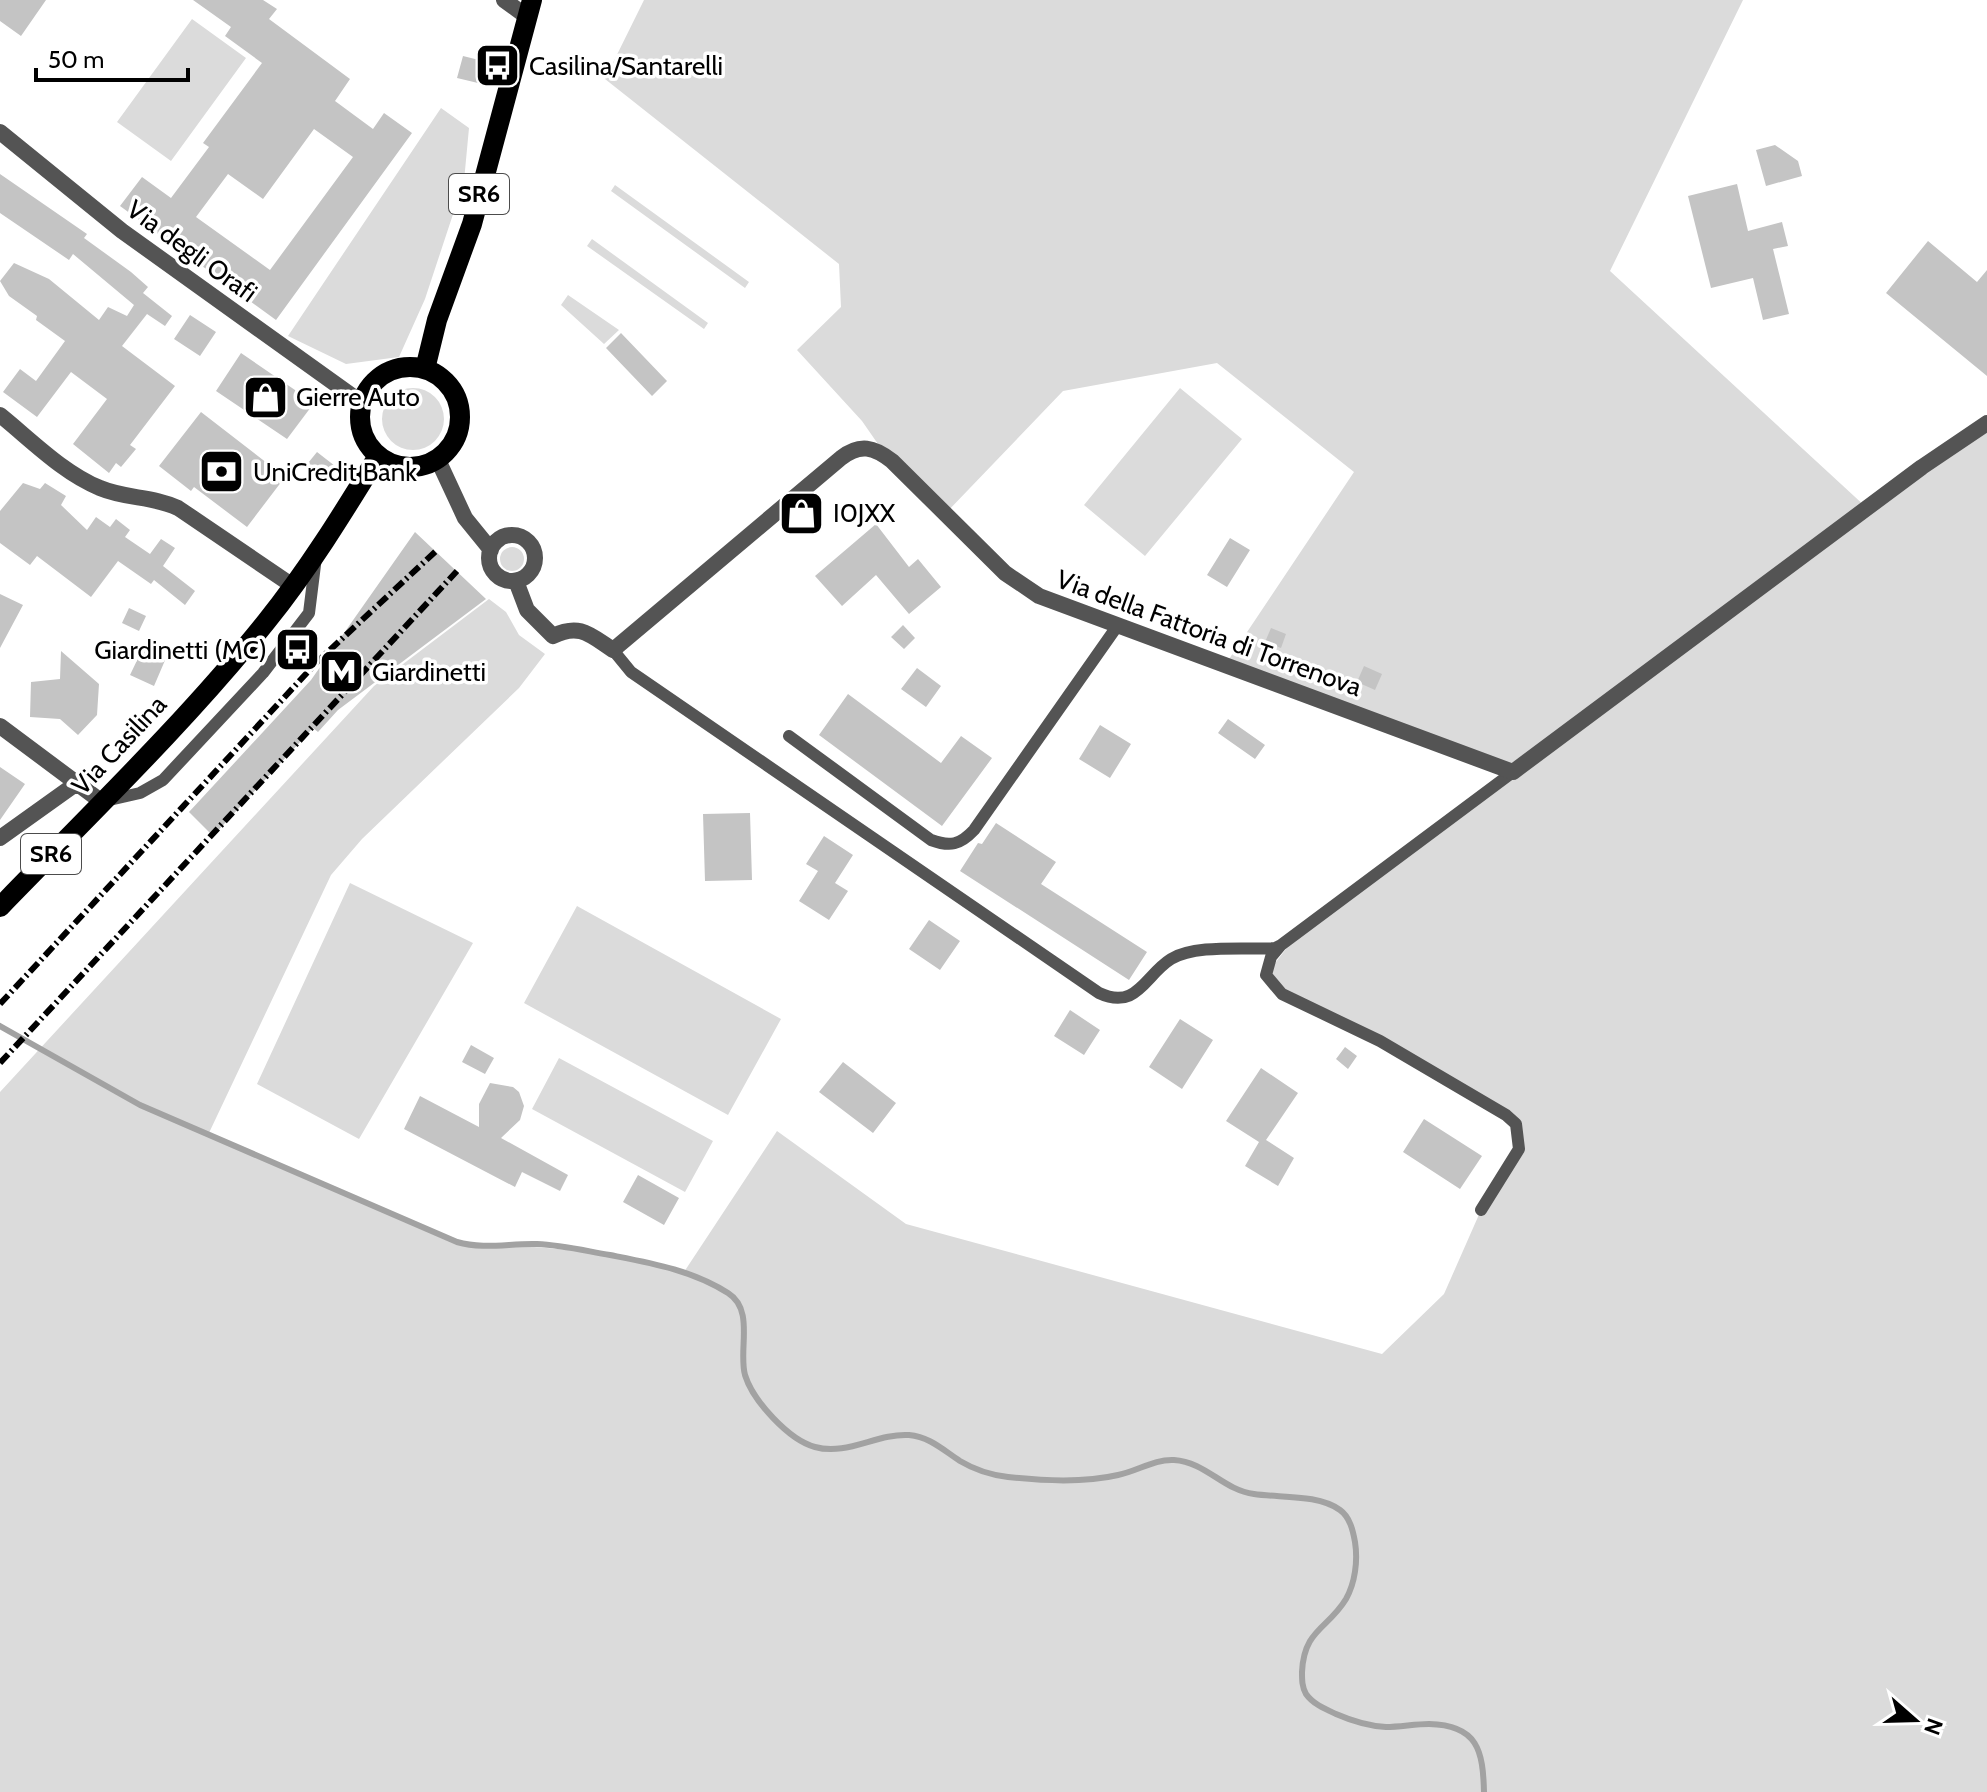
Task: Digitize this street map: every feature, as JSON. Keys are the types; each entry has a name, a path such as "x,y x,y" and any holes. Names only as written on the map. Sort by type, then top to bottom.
{"main road":[{"name":"SR6","path":"425,369 437,320 472,224 529,8"},
{"path":"403,367 425,369 447,383 455,395 461,414 459,430 453,443 438,460 406,468 378,456 362,431 362,403 373,383 388,372 403,367"},
{"name":"Via Casilina","path":"0,907 225,670 293,586 378,456"}],"street":[{"path":"504,0 529,8"},
{"name":"Via degli Orafi","path":"0,132 109,221 362,403"},
{"path":"0,415 91,484 113,493 159,501 178,508 293,586"},
{"path":"1513,772 1922,467 1987,423"},
{"name":"Via della Fattoria di Torrenova","path":"613,650 846,454 865,447 882,453 892,461 1005,573 1039,596 1513,772"},
{"path":"438,460 465,518 491,550"},
{"path":"516,535 528,541 534,550 535,563 530,574 516,581 503,580 490,564 491,550 498,540 516,535"},
{"path":"516,581 527,610 553,636 577,629 613,650"},
{"path":"0,726 102,802"},
{"path":"0,838 77,783"}],"lane":[{"path":"102,802 140,793 163,780 263,673 309,613 316,553"},
{"path":"789,736 931,840 951,845 959,843 974,830 1118,625"},
{"path":"613,650 631,672 1106,996 1115,998 1135,993 1166,963 1178,956 1205,950 1275,948 1281,945 1513,772"},
{"path":"1281,945 1271,957 1266,975 1282,994 1413,1058 1516,1124 1519,1149 1481,1210"}],"shaded area":[{"path":"644,0 1743,0 1610,271 1867,508 1987,424 1987,1792 0,1792 0,1092 374,686 489,599 506,612 519,635 545,654 519,688 362,839 331,875 208,1135 467,1245 577,1251 684,1272 777,1131 906,1224 1382,1354 1444,1294 1481,1210 1511,1165 1516,1124 1348,1025 1282,994 1266,975 1299,932 1512,772 1225,665 1354,472 1217,363 1063,391 945,514 887,457 862,421 797,350 841,307 839,264 605,79"},
{"path":"192,19 246,58 171,161 117,122"},
{"path":"441,108 469,128 464,181 425,299 399,357 346,364 288,336"},
{"path":"615,185 749,282 745,288 611,191"},
{"path":"592,239 708,323 704,329 587,246"},
{"path":"568,295 619,330 604,344 561,305"},
{"path":"413,388 425,390 435,397 442,407 442,431 435,441 425,448 413,450 401,448 391,441 384,431 382,419 384,407 391,397 401,390"},
{"path":"1180,388 1242,439 1145,556 1084,505"},
{"path":"512,547 520,551 524,559 520,567 512,571 504,567 500,559 504,551"},
{"path":"350,883 473,943 359,1139 257,1084"},
{"path":"577,906 781,1019 728,1115 524,1003"},
{"path":"559,1058 713,1141 685,1192 532,1109"}],"building":[{"path":"0,0 46,0 21,36 0,21"},
{"path":"193,0 263,0 277,9 269,19 350,79 335,101 373,129 384,113 412,133 276,320 120,206 142,177 171,198 209,147 203,143 262,63 225,36 231,27","holes":["314,129 353,157 270,270 196,217 228,174 263,199"]},
{"path":"463,56 483,61 478,83 457,78"},
{"path":"1775,145 1798,161 1802,176 1766,186 1756,150"},
{"path":"0,174 87,234 84,238 148,287 143,293 172,316 165,326 147,314 122,346 175,386 130,445 136,449 121,467 116,463 109,473 73,444 107,399 71,372 37,417 3,392 20,369 36,381 65,341 9,296 0,281 14,263 49,279 99,320 108,307 127,316 134,305 73,254 69,260 0,213"},
{"path":"1737,184 1748,231 1782,222 1788,246 1773,249 1789,314 1763,320 1753,278 1711,288 1688,196"},
{"path":"1928,241 1977,282 1987,270 1987,376 1886,293"},
{"path":"190,315 216,332 200,356 174,339"},
{"path":"621,333 667,381 652,396 606,348"},
{"name":"Gierre Auto","path":"241,353 314,403 287,439 216,391"},
{"name":"UniCredit Bank","path":"201,412 285,477 247,527 194,487 191,491 159,466"},
{"path":"317,452 335,466 323,483 304,468"},
{"path":"23,483 40,489 45,483 66,496 61,505 87,530 96,517 110,527 116,519 130,530 125,537 150,554 161,539 175,548 163,566 195,591 185,605 154,580 151,584 118,561 91,597 37,556 30,565 0,543 0,511"},
{"path":"876,524 909,567 918,559 941,587 909,614 876,575 842,606 815,576"},
{"name":"Giardinetti","path":"415,532 486,599 338,710 318,732 313,728 213,836 189,812 311,680"},
{"path":"1230,538 1250,550 1227,587 1207,575"},
{"path":"0,594 23,605 0,648"},
{"path":"129,608 146,616 139,631 122,623"},
{"path":"903,625 915,638 904,649 891,637"},
{"path":"1271,628 1286,634 1281,648 1265,642"},
{"path":"142,650 169,651 154,686 130,675"},
{"path":"61,651 99,684 97,715 78,735 60,719 30,717 31,682 60,679"},
{"path":"1364,666 1382,674 1375,690 1357,682"},
{"path":"917,668 941,686 926,707 901,689"},
{"path":"848,694 941,763 961,736 992,758 942,826 819,735"},
{"path":"1228,719 1265,745 1255,759 1218,733"},
{"path":"1100,725 1131,744 1110,778 1079,759"},
{"path":"0,767 25,784 0,820"},
{"path":"750,813 752,880 705,881 703,814"},
{"path":"996,823 1056,862 1041,884 1147,952 1129,980 960,871"},
{"path":"824,836 853,855 835,883 848,891 829,920 799,901 818,871 806,864"},
{"path":"929,920 960,941 940,970 909,949"},
{"path":"1070,1010 1100,1030 1084,1055 1054,1036"},
{"path":"1180,1019 1213,1040 1182,1089 1149,1067"},
{"path":"471,1045 494,1058 485,1074 462,1062"},
{"path":"1345,1047 1357,1056 1348,1069 1336,1059"},
{"path":"843,1062 896,1103 873,1133 819,1092"},
{"path":"1261,1068 1298,1093 1266,1140 1294,1158 1278,1186 1245,1166 1259,1142 1226,1121"},
{"path":"490,1083 513,1087 519,1092 524,1106 520,1120 501,1138 568,1175 560,1191 522,1172 515,1187 404,1129 420,1096 479,1127 479,1104"},
{"path":"1424,1119 1482,1156 1460,1189 1403,1152"},
{"path":"638,1175 679,1198 664,1225 623,1202"}],"waterway":[{"path":"0,1026 140,1105 457,1242 477,1246 537,1244 574,1248 671,1268 714,1285 736,1300 741,1309 743,1365 749,1385 773,1418 794,1436 815,1447 839,1449 885,1437 917,1436 983,1472 1050,1480 1105,1478 1160,1461 1174,1460 1196,1466 1243,1491 1310,1499 1331,1505 1343,1513 1350,1524 1356,1549 1355,1572 1346,1599 1307,1647 1302,1672 1306,1694 1324,1708 1366,1724 1386,1727 1429,1724 1458,1729 1468,1735 1479,1753 1484,1792"}],"railway":[{"path":"0,1004 317,662 436,551"},
{"path":"0,1063 457,571"}],"place":[{"name":"Casilina/Santarelli","path":"498,66"},
{"name":"Gierre Auto","path":"265,397"},
{"name":"UniCredit Bank","path":"222,472"},
{"name":"I0JXX","path":"802,513"},
{"name":"Giardinetti (MC)","path":"298,650"},
{"name":"Giardinetti","path":"341,672"}]}
